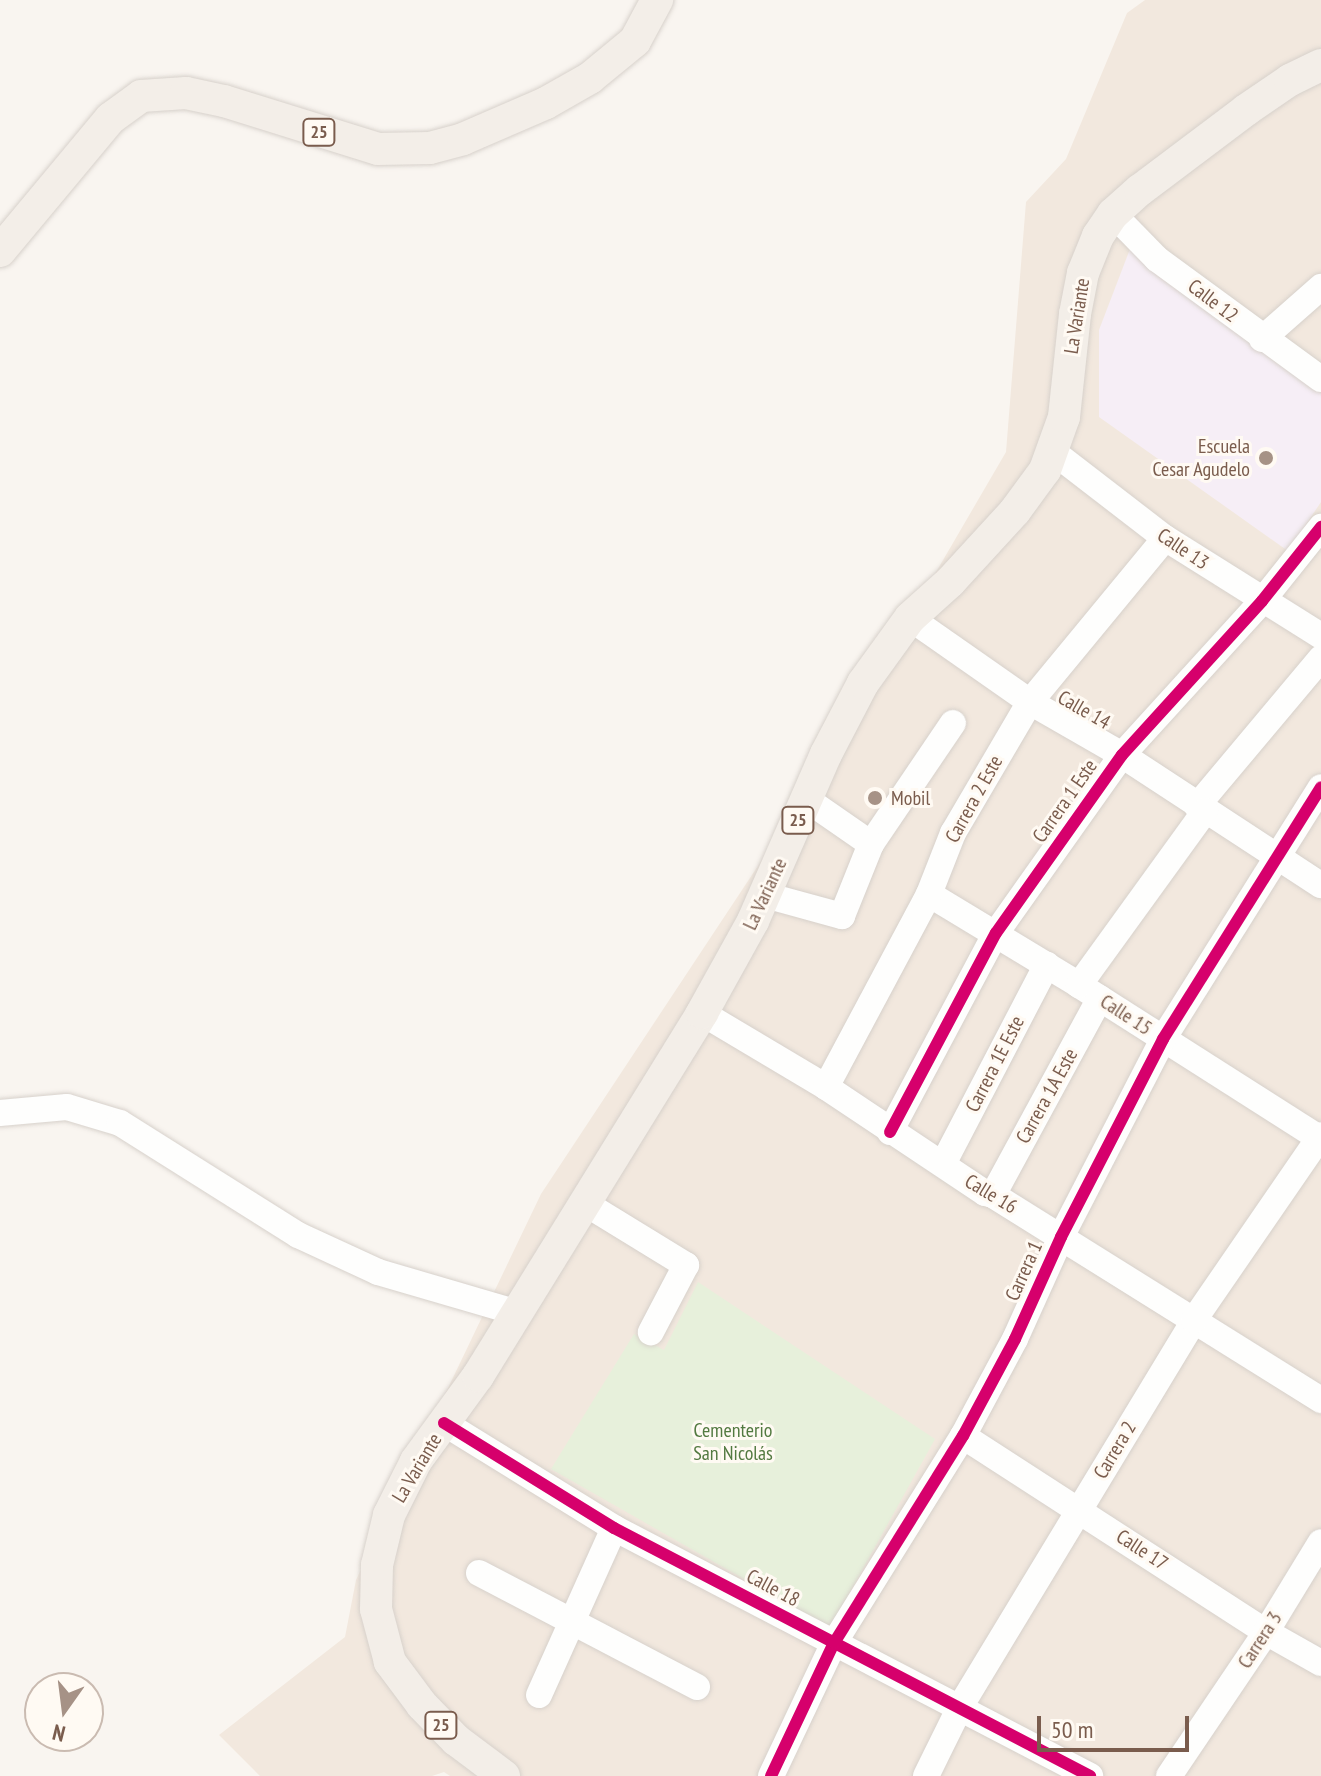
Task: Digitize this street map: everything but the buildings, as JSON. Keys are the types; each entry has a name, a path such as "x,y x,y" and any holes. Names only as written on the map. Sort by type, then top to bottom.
{"main road":[{"name":"25","path":"0,251 111,118 141,96 186,93 224,101 378,149 430,148 463,139 546,103 590,78 635,41 657,0"},
{"name":"La Variante","path":"504,1776 456,1740 390,1662 376,1609 377,1565 389,1515 416,1461 478,1376 702,1013 765,895 806,799 863,683 910,618 950,582 1032,492 1064,417 1083,273 1098,236 1113,214 1246,110 1290,80 1320,69"}],"street":[{"name":"Calle 12","path":"1113,214 1157,259 1262,339 1321,379"},
{"path":"1262,339 1321,287"},
{"name":"Calle 13","path":"1052,451 1165,538 1321,636"},
{"name":"Carrera 1 Este","path":"890,1132 996,933 1122,755 1262,601 1321,527"},
{"name":"Carrera 2 Este","path":"826,1087 929,894 953,833 1030,702 1165,538"},
{"name":"Calle 14","path":"910,618 1030,702 1122,755 1321,885"},
{"name":"Carrera 1A Este","path":"993,1195 1090,991 1201,808 1321,658"},
{"path":"765,895 842,916 871,844 953,723"},
{"name":"Carrera 1","path":"771,1776 834,1643 963,1436 1015,1339 1061,1237 1163,1039 1321,787"},
{"path":"806,799 871,844"},
{"name":"Calle 15","path":"929,894 1047,964 1320,1137"},
{"name":"Carrera 1E Este","path":"943,1164 1047,964"},
{"name":"Calle 16","path":"702,1013 826,1087 985,1193 993,1195 1321,1400"},
{"path":"0,1113 67,1107 120,1123 298,1235 378,1272 515,1312"},
{"name":"Carrera 2","path":"926,1776 960,1707 1194,1320 1320,1137"},
{"path":"583,1202 686,1265 651,1332"},
{"name":"Calle 18","path":"444,1423 614,1528 1090,1776"},
{"name":"Calle 17","path":"963,1436 1266,1632 1321,1663"},
{"path":"539,1695 614,1528"},
{"name":"Carrera 3","path":"1169,1776 1266,1632 1321,1542"},
{"path":"479,1573 697,1687"}],"shaded area":[{"path":"1145,0 1321,0 1321,1776 450,1776 444,1772 432,1776 260,1776 219,1735 345,1637 356,1580 541,1194 816,778 1006,452 1026,202 1066,159 1127,13"},
{"path":"1130,249 1321,392 1321,502 1288,551 1099,417 1099,330"}],"green space":[{"name":"Cementerio San Nicolás","path":"698,1282 935,1439 830,1628 551,1469 634,1334 664,1350"}],"cycle path":[{"path":"890,1132 996,933 1122,755 1262,601 1321,527"},
{"path":"771,1776 834,1643 963,1436 1015,1339 1061,1237 1163,1039 1321,787"},
{"path":"444,1423 614,1528 1090,1776"}],"place":[{"name":"Escuela Cesar Agudelo","path":"1266,458"},
{"name":"Mobil","path":"875,798"}]}
